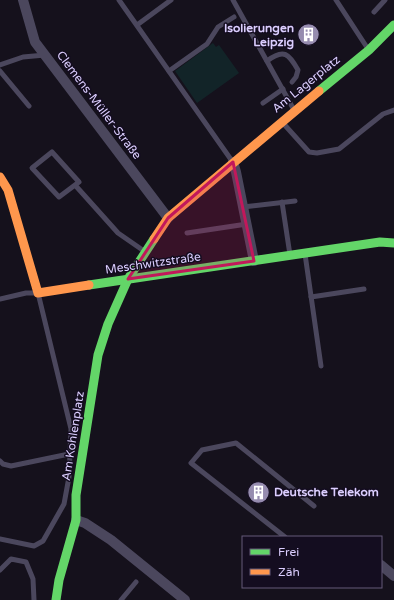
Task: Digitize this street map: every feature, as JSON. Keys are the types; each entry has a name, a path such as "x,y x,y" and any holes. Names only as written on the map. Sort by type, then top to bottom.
{"street":[{"name":"Clemens-Müller-Straße","path":"23,0 33,37 168,218"},
{"name":"Am Lagerplatz","path":"128,279 168,218 295,110 369,50 394,25"},
{"path":"233,162 254,261"},
{"path":"0,177 8,190 38,292"},
{"name":"Meschwitzstraße","path":"38,292 380,242 394,243"},
{"name":"Am Kohlenplatz","path":"56,600 58,580 76,520 76,495 98,355 108,324 128,279"},
{"path":"76,520 85,523 111,540 185,600"},
{"path":"382,566 394,576"}],"lane":[{"path":"119,0 233,162"},
{"path":"137,25 171,0"},
{"path":"233,0 295,110"},
{"path":"336,0 369,50"},
{"path":"374,12 385,0"},
{"path":"169,71 207,44 218,27 234,17"},
{"path":"267,61 275,55 283,53 290,57 298,70 296,77 292,82"},
{"path":"0,65 23,57 45,55"},
{"path":"0,71 29,106"},
{"path":"263,104 283,89"},
{"path":"281,122 310,152 317,154 339,149 383,114 394,110"},
{"path":"52,152 78,182 75,185 59,198 32,168 52,152"},
{"path":"75,185 118,233 145,252"},
{"path":"243,207 295,201"},
{"path":"282,202 290,256"},
{"path":"187,233 246,224"},
{"path":"305,253 321,366"},
{"path":"312,297 364,289"},
{"path":"0,299 26,292 38,292 71,429 69,477 64,504 43,541 34,546 0,539"},
{"path":"284,536 191,463 202,450 236,443 314,506"},
{"path":"0,462 7,466 11,466 69,454"},
{"path":"0,570 12,559 26,562 33,580 34,600"},
{"path":"121,600 136,582"}],"highlighted area":[{"path":"233,162 254,261 128,279 168,218"}],"shaded area":[{"path":"213,43 216,47 219,45 239,73 197,103 175,71"}],"traffic: fast":[{"path":"319,91 369,50 394,25"},
{"path":"56,600 59,580 76,520 76,495 98,355 108,324 128,279 154,239"},
{"path":"89,285 380,242 394,243"}],"traffic: slow":[{"path":"154,239 168,218 319,91"},
{"path":"0,177 8,190 38,293 89,285"}],"place":[{"name":"Isolierungen Leipzig","path":"309,35"},
{"name":"Deutsche Telekom","path":"259,492"}]}
